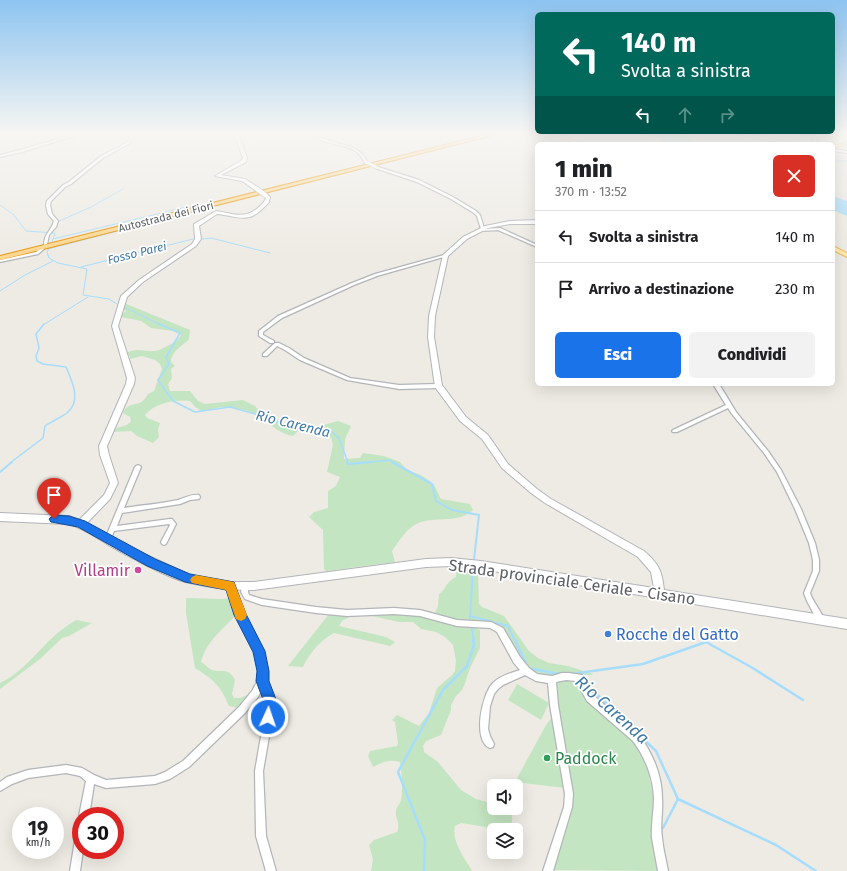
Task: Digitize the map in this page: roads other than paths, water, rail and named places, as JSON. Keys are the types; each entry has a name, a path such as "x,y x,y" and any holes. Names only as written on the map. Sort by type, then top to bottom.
{"highway":[{"name":"Autostrada dei Fiori","path":"0,257 327,175"},
{"name":"Autostrada dei Fiori","path":"0,257 331,175"}],"main road":[{"path":"835,249 847,256"}],"street":[{"path":"45,244 56,221 50,214 48,205 49,201 64,186 80,175"},
{"path":"81,524 107,497 114,483 111,468 103,452 103,446 130,384 131,378 115,326 124,296 141,281 194,245 198,239 196,225 216,212 241,218 248,217 268,202 268,198 265,195 243,180 218,176 220,175"},
{"path":"399,175 418,181 452,198 475,212 479,216 480,229"},
{"path":"272,342 261,336 261,332 280,317 376,275 445,256 480,229 513,222 535,222"},
{"path":"480,229 499,229 535,245"},
{"path":"0,261 37,253 42,249"},
{"path":"445,256 432,316 431,336 438,386 463,419 485,437 505,466 534,492 554,505 641,554 654,565 657,572 659,594"},
{"path":"265,355 277,344 302,359 349,378 399,387 438,386"},
{"path":"717,386 729,406 766,452 798,509 812,543 816,560 816,571 807,593 821,620"},
{"path":"675,431 729,406"},
{"path":"108,540 119,510 138,467"},
{"path":"119,510 180,502 189,498 197,497"},
{"name":"Strada provinciale Ceriale - Cisano","path":"0,517 69,520 81,524 151,563 189,579 230,586 245,586 381,568 451,562 481,565 847,624"},
{"path":"112,529 170,521 173,524 164,542"},
{"path":"0,787 10,780 28,774 66,769 82,772 91,779 106,784 155,780 168,776 186,764 242,710 255,694 262,681 263,671 259,651 240,615 230,586"},
{"path":"245,586 244,592 247,597 262,602 347,613 420,613 457,623 491,625 500,630 517,660 526,671 536,677 552,680 562,676 579,678 590,698 609,716 625,727 642,746 655,777 658,796 657,837 663,871"},
{"path":"490,744 484,736 486,702 488,694 493,687 501,681 526,671"},
{"path":"548,871 568,807 569,794 554,705 552,680"},
{"path":"262,681 270,702 259,771 261,836 271,871"},
{"path":"86,807 91,779"},
{"path":"75,871 77,859"}],"water":[{"path":"835,197 847,201 847,216 835,211"}],"waterway":[{"path":"57,222 91,207 123,189"},
{"path":"0,205 13,214 26,231 55,233 53,239"},
{"path":"53,239 191,206"},
{"path":"49,249 172,217"},
{"name":"Fosso Parei","path":"202,239 211,238 270,253"},
{"name":"Fosso Parei","path":"81,267 193,239"},
{"path":"49,249 47,252 49,258 58,263 87,269 83,295 109,299 117,304"},
{"path":"0,291 25,275 53,261"},
{"path":"43,325 88,297"},
{"name":"Rio Carenda","path":"124,307 161,325"},
{"name":"Rio Carenda","path":"159,324 180,333 166,357 169,364 158,380 173,401 195,412 230,407 269,418 285,426 300,424 332,432 339,438 348,463"},
{"path":"10,463 43,438 45,426 67,413 72,408 74,403 75,397 73,385 66,367 43,364 37,361 36,356 39,348 36,334 43,325"},
{"name":"Rio Carenda","path":"367,462 389,460 394,463"},
{"path":"0,472 12,462"},
{"name":"Rio Carenda","path":"347,462 348,464 367,462"},
{"name":"Rio Carenda","path":"361,463 367,462"},
{"name":"Rio Carenda","path":"392,462 432,484 436,501 452,510 479,515 474,559"},
{"name":"Rio Carenda","path":"470,616 473,569"},
{"name":"Rio Carenda","path":"470,616 508,626 515,641"},
{"path":"472,629 474,641"},
{"path":"424,871 425,840 398,772 443,690 467,666 474,645 473,640"},
{"name":"Rio Carenda","path":"515,640 528,668 559,674"},
{"path":"571,674 643,664 706,642 751,667 803,700"},
{"name":"Rio Carenda","path":"588,686 656,751 678,799"},
{"name":"Rio Carenda","path":"663,828 678,799"},
{"name":"Rio Carenda","path":"678,799 776,845 816,871"}],"place":[{"name":"Villamir","path":"138,570"},
{"name":"Rocche del Gatto","path":"608,634"},
{"name":"Paddock","path":"547,758"}]}
